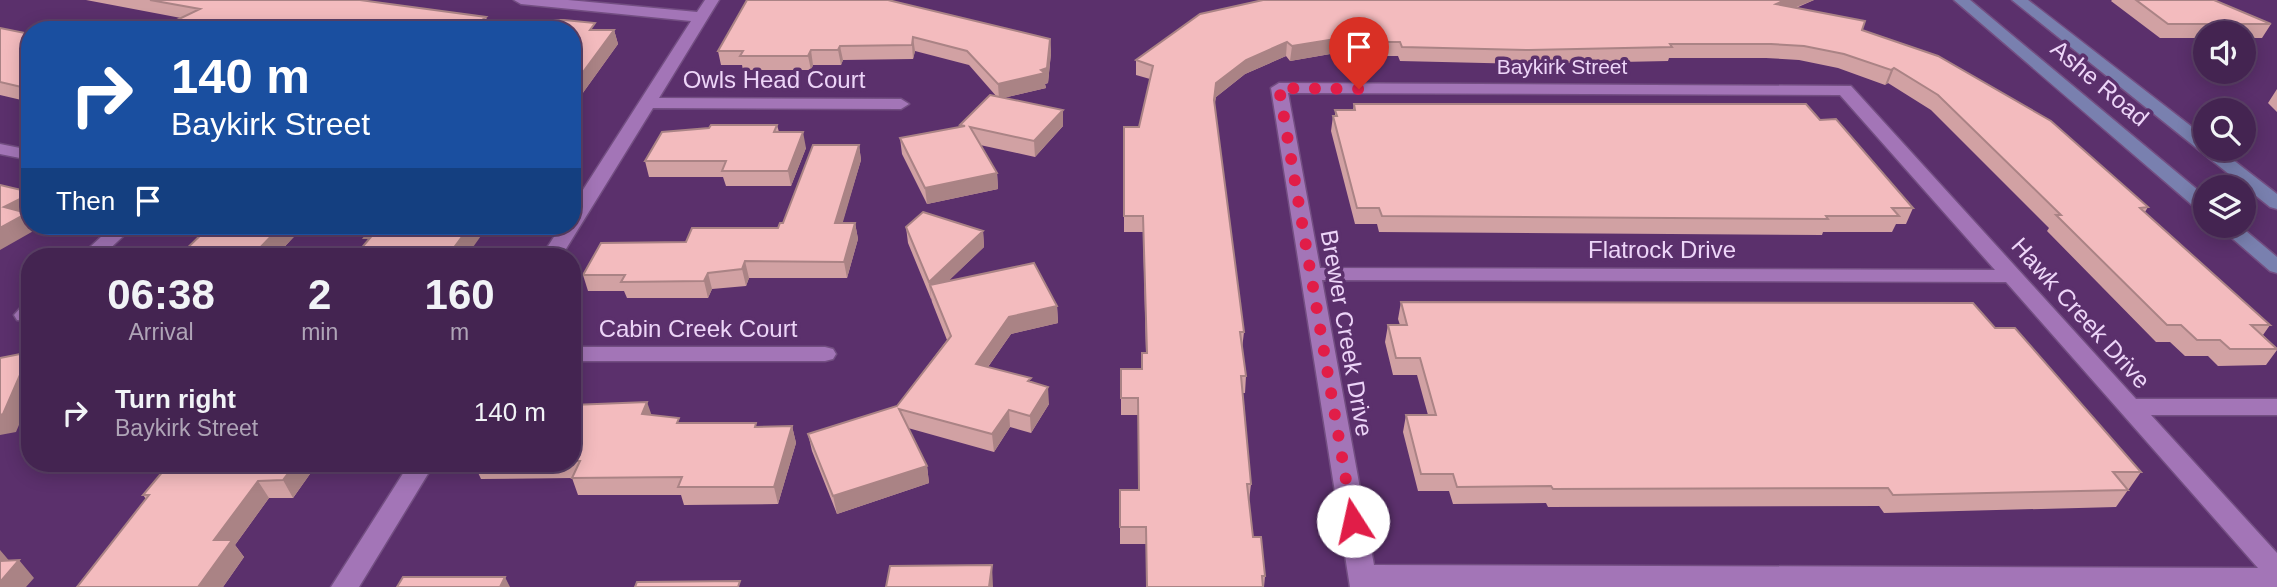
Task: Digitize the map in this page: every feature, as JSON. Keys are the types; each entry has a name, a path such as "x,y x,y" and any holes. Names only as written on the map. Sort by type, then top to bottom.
{"street":[{"path":"521,0 701,17"},
{"path":"581,208 712,0"},
{"name":"Ashe Road","path":"1961,0 2193,196"},
{"name":"Ashe Road","path":"2019,0 2193,136"},
{"name":"Baykirk Street","path":"1279,88 1845,90"},
{"name":"Brewer Creek Drive","path":"1279,88 1363,582"},
{"name":"Hawk Creek Drive","path":"1845,90 2277,571"},
{"name":"Owls Head Court","path":"647,103 901,104"},
{"path":"0,149 21,153"},
{"name":"Ashe Road","path":"2224,161 2277,203"},
{"path":"99,248 114,235"},
{"path":"2242,238 2277,267"},
{"name":"Flatrock Drive","path":"1310,274 2012,276"},
{"name":"Cabin Creek Court","path":"581,354 825,354"},
{"path":"2130,407 2277,407"},
{"path":"345,587 417,472"},
{"path":"1363,582 2277,579"}],"building":[{"path":"150,0 360,0 486,17 482,20 574,21 175,21 200,9"},
{"path":"747,0 888,0 1050,39 1047,68 1041,70 1045,73 998,84 967,51 913,37 912,45 840,46 838,50 811,50 808,56 740,56 743,51 718,51"},
{"path":"1263,0 1785,0 1776,4 1865,21 1862,30 1938,56 2051,121 2148,207 2140,208 2270,325 2251,325 2277,349 2230,349 2220,340 2197,340 2181,325 2167,325 2056,215 2061,215 1938,95 1894,68 1891,70 1844,54 1804,46 1771,44 1670,44 1672,47 1529,50 1402,47 1400,42 1363,42 1361,35 1292,46 1287,42 1246,60 1216,83 1214,100 1244,332 1240,332 1246,376 1241,376 1251,484 1247,484 1253,537 1261,537 1265,576 1262,576 1263,587 1147,587 1146,527 1120,527 1120,490 1139,490 1138,398 1121,398 1121,369 1142,369 1142,353 1147,353 1143,216 1124,216 1124,127 1139,127 1153,66 1136,60 1200,14"},
{"path":"2136,0 2214,0 2271,24 2256,24 2256,21 2193,21 2193,24 2168,24"},
{"path":"581,22 595,23 590,30 614,30 581,75"},
{"path":"0,28 21,32 21,87 0,82"},
{"path":"990,95 1063,110 1034,141 970,127 997,173 925,188 900,138 965,126 960,125"},
{"path":"1354,104 1806,104 1820,120 1836,119 1913,208 1892,208 1899,216 1826,216 1828,219 1382,216 1379,208 1357,208 1333,116 1337,116 1335,110 1355,110"},
{"path":"711,125 777,125 774,132 803,132 788,171 722,171 726,161 645,161 662,132 709,128"},
{"path":"813,145 859,145 835,223 855,223 844,262 745,261 742,269 708,273 704,281 621,282 625,275 583,275 601,243 686,242 692,228 778,228 780,223 783,223"},
{"path":"0,185 21,190 21,198 4,207 21,211 21,216 0,228"},
{"path":"923,212 983,231 929,282 906,227"},
{"path":"201,235 272,235 260,248 187,248"},
{"path":"366,235 463,235 454,248 362,248 370,238 364,238"},
{"path":"1034,263 1057,306 1009,317 976,364 1031,378 1028,381 1048,387 1030,416 1009,410 992,434 899,409 927,466 833,496 808,434 897,406 951,336 930,285"},
{"path":"1401,302 1973,303 1995,328 2015,328 2141,472 2113,472 2128,490 1893,495 1888,488 1457,487 1453,474 1421,474 1406,415 1436,415 1420,358 1396,358 1388,325 1407,325"},
{"path":"21,354 21,373 3,414 0,415 0,358"},
{"path":"647,402 642,414 679,418 677,423 792,426 774,487 678,487 682,477 572,478 575,472 581,472 581,405"},
{"path":"162,472 289,472 283,480 258,481 214,540 232,540 198,587 77,587 149,495 143,495"},
{"path":"19,560 0,582 0,561"},
{"path":"992,565 989,587 886,587 890,566"},
{"path":"403,577 505,577 500,587 397,587"},
{"path":"740,581 738,587 635,587 637,582"}],"route":[{"path":"1353,521 1279,88 1359,89"}]}
